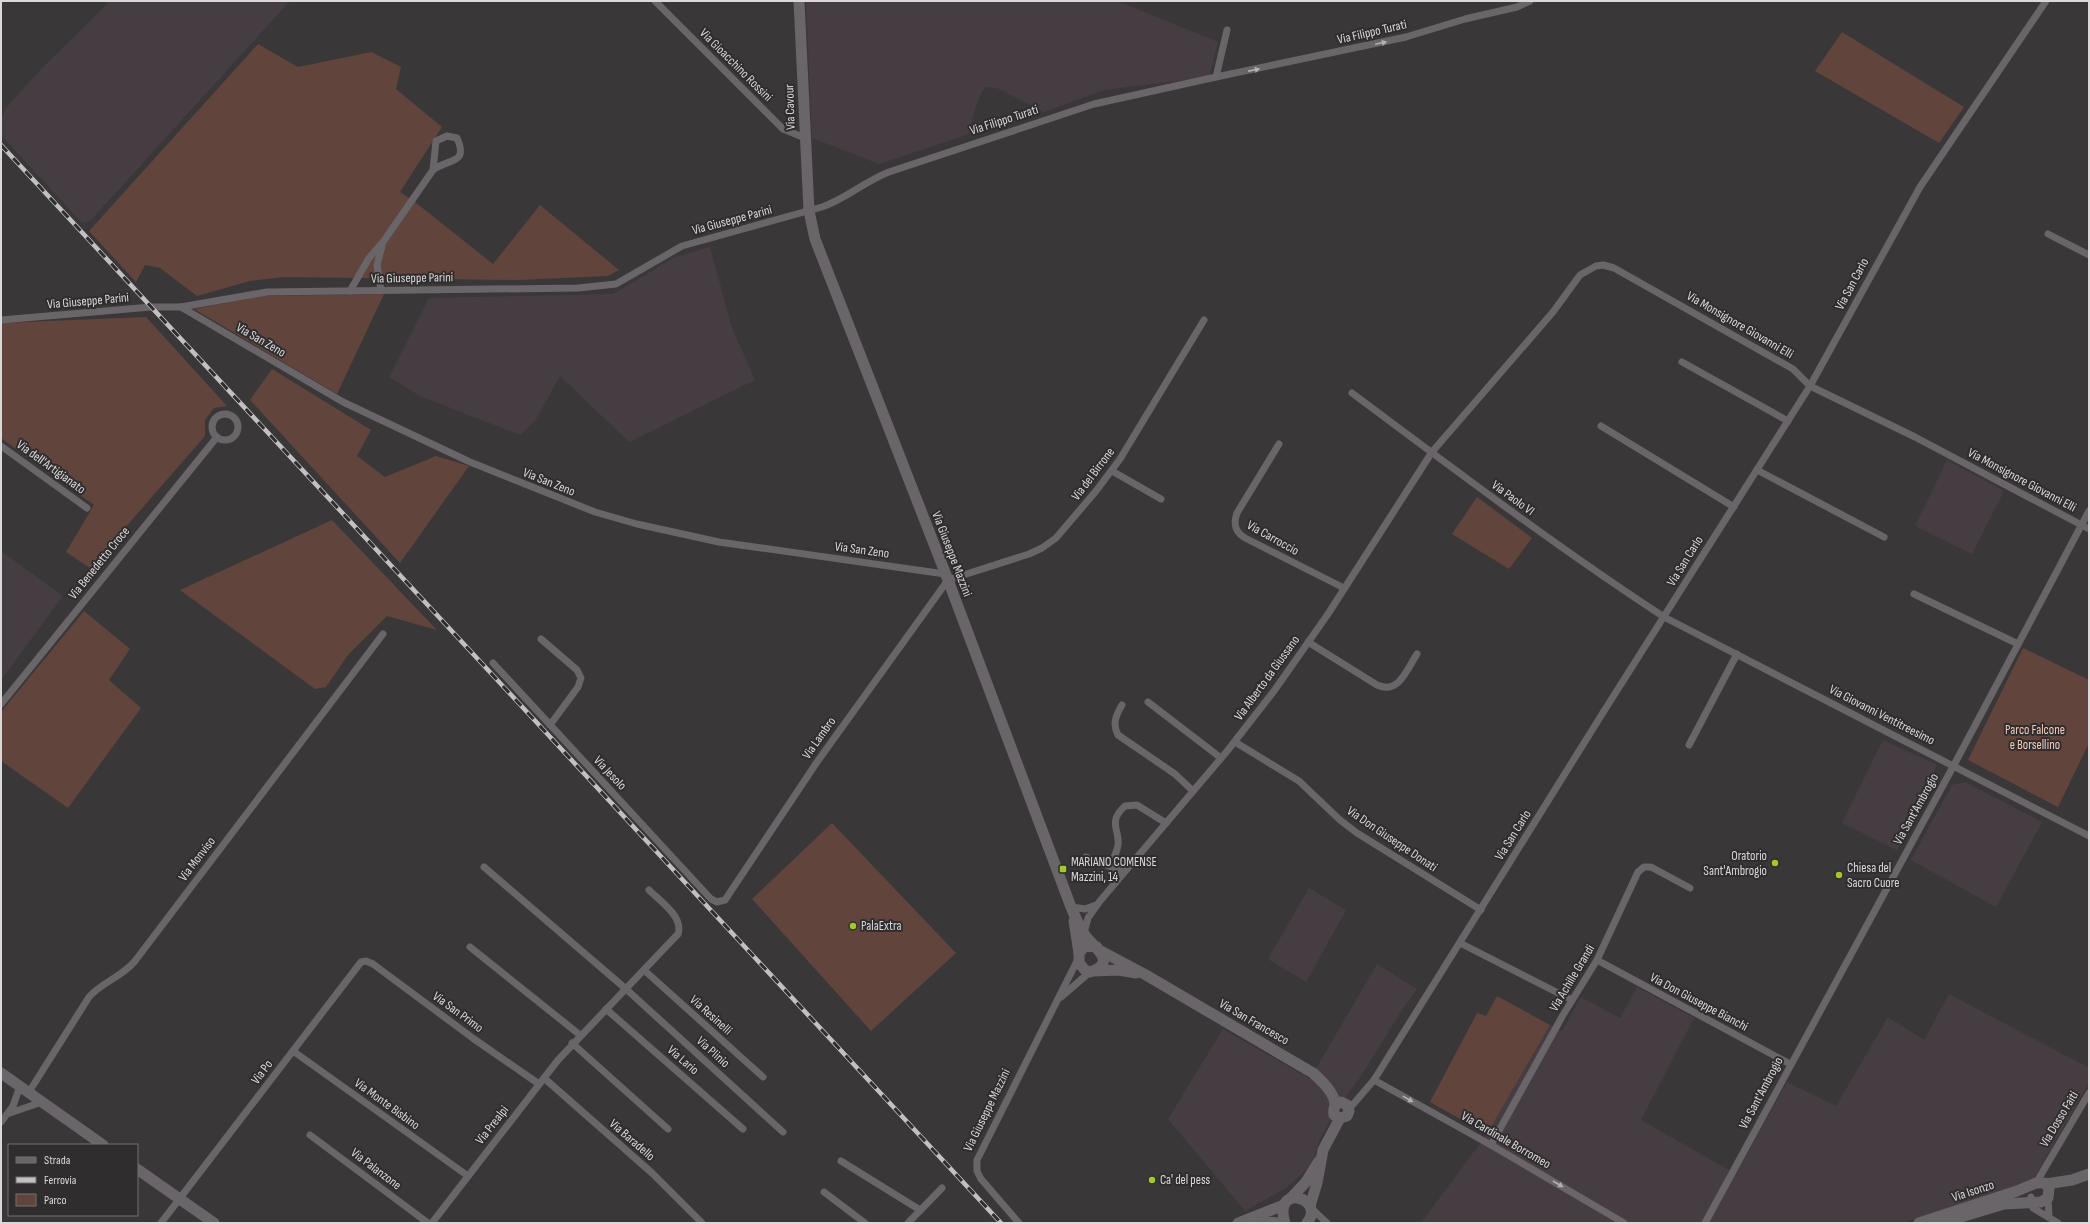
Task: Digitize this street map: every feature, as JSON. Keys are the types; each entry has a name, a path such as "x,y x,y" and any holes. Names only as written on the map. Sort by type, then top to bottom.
{"street":[{"name":"Via Gioacchino Rossini","path":"655,1 783,129 805,138"},
{"name":"Via Cavour","path":"799,1 809,211"},
{"name":"Via Filippo Turati","path":"809,211 834,203 867,182 889,172 1121,96 1406,37 1465,19 1517,7 1530,1"},
{"name":"Via San Carlo","path":"1349,1109 1374,1080 1664,616 1810,386 1916,192 2046,1"},
{"path":"1216,77 1227,30"},
{"path":"350,291 369,258 383,242 433,170 440,164 455,161 461,155 462,148 457,138 447,136 436,141 433,170"},
{"name":"Via Giuseppe Parini","path":"1,320 151,307 181,307 260,293 578,288 609,286 628,279 668,253 686,245 809,211"},
{"name":"Via Giuseppe Mazzini","path":"809,211 817,243 1075,911 1084,933 1099,949"},
{"path":"2048,234 2089,255"},
{"path":"380,290 377,264 383,242"},
{"name":"Via Monsignore Giovanni Elli","path":"1432,452 1553,312 1580,275 1590,268 1598,265 1614,268 1713,322 1793,369 1810,386 1915,437 2089,529"},
{"name":"Via San Zeno","path":"181,307 343,402 470,462 588,510 637,524 720,542 946,577"},
{"name":"Via del Birrone","path":"946,577 1029,554 1046,546 1064,528 1112,471 1204,320"},
{"path":"1682,362 1788,421"},
{"name":"Via Paolo VI","path":"1352,393 1608,580 1664,616"},
{"path":"1601,426 1734,506"},
{"name":"Via Benedetto Croce","path":"1,704 217,438"},
{"name":"Via Carroccio","path":"1279,444 1238,513 1235,523 1237,531 1245,538 1344,588"},
{"name":"Via dell'Artigianato","path":"1,446 87,508"},
{"name":"Via Alberto da Giussano","path":"1084,933 1088,918 1100,901 1235,742 1308,642 1432,452"},
{"path":"1757,470 1884,537"},
{"path":"1112,471 1161,499"},
{"name":"Via Sant'Ambrogio","path":"1705,1223 1790,1064 1954,765 2089,511"},
{"name":"Via Lambro","path":"711,899 720,902 727,899 821,756 946,577"},
{"path":"1914,594 2018,644"},
{"name":"Via Giovanni Ventitreesimo","path":"1664,616 2089,836"},
{"name":"Via Monviso","path":"10,1113 24,1089 89,997 101,986 121,975 131,966 383,634"},
{"path":"541,640 576,670 580,678 578,687 550,725"},
{"path":"1308,642 1389,688 1398,684 1417,654"},
{"path":"1689,745 1737,654"},
{"name":"Via Jesolo","path":"493,663 711,899"},
{"path":"1148,702 1221,758"},
{"path":"1122,705 1115,719 1115,728 1118,734 1175,774 1194,791"},
{"name":"Via Don Giuseppe Donati","path":"1235,742 1299,781 1353,831 1481,910"},
{"path":"1110,866 1118,845 1115,831 1116,822 1120,811 1125,806 1134,804 1140,806 1166,823"},
{"path":"1086,857 1124,872"},
{"path":"484,867 626,989"},
{"name":"Via Achille Grandi","path":"1492,1145 1572,1000 1598,960 1636,874 1641,868 1653,868 1690,888"},
{"name":"Via Prealpi","path":"432,1223 539,1084 572,1044 675,938 680,928 678,920 649,890"},
{"name":"Via Alberto da Giussano","path":"1075,911 1092,908 1100,901"},
{"name":"Via Giuseppe Mazzini","path":"1019,1223 982,1179 978,1171 977,1160 1057,1002 1078,956 1075,911"},
{"path":"1460,943 1572,1000"},
{"path":"1085,946 1099,949 1103,960 1102,964 1092,971 1081,967 1078,956 1085,946"},
{"path":"470,947 580,1035"},
{"name":"Via San Francesco","path":"1099,949 1146,974 1313,1073 1327,1089 1335,1105 1334,1115 1340,1118"},
{"name":"Via Don Giuseppe Bianchi","path":"1598,960 1790,1064"},
{"name":"Via Po","path":"161,1223 357,966 364,961"},
{"name":"Via San Primo","path":"364,961 373,964 474,1039 539,1084"},
{"name":"Via Resinelli","path":"644,970 763,1078"},
{"name":"Via San Francesco","path":"1092,971 1119,970 1146,974"},
{"name":"Via Giuseppe Mazzini","path":"1057,1002 1092,971"},
{"name":"Via Plinio","path":"626,989 784,1132"},
{"name":"Via Lario","path":"606,1009 743,1129"},
{"path":"572,1044 668,1129"},
{"name":"Via Monte Bisbino","path":"293,1051 468,1176"},
{"path":"1,1073 102,1144"},
{"name":"Via Baradello","path":"544,1078 652,1172 702,1223"},
{"name":"Via Cardinale Borromeo","path":"1374,1080 1492,1145 1624,1223"},
{"name":"Via Dosso Faiti","path":"2040,1183 2050,1158 2089,1093"},
{"path":"1,1122 10,1113 42,1102"},
{"path":"1242,1222 1284,1222 1282,1214 1287,1202 1306,1182 1321,1157 1328,1139 1340,1118 1347,1116 1349,1109 1347,1105 1341,1102 1335,1105"},
{"name":"Via Palanzone","path":"310,1135 428,1223"},
{"path":"1308,1222 1310,1206 1318,1179 1321,1157"},
{"path":"841,1161 920,1210"},
{"path":"138,1170 214,1223"},
{"name":"Via Isonzo","path":"1941,1223 1998,1205 2039,1199 2072,1180 2089,1174"},
{"name":"Via Isonzo","path":"1919,1223 2040,1183 2072,1180"},
{"path":"2049,1218 2039,1199 2030,1191 2040,1183 2049,1188 2039,1199 2033,1208 2049,1218 2058,1223"},
{"path":"908,1223 942,1188"},
{"path":"824,1192 865,1223"},
{"path":"1242,1222 1287,1202 1300,1198 1327,1223"}],"shaded area":[{"path":"110,1 290,1 91,220 82,223 1,135 1,118 7,107 40,70"},
{"path":"806,1 1117,1 1218,42 1209,77 1104,90 1044,112 997,88 987,87 982,91 974,112 969,134 879,164 812,138"},
{"path":"710,247 732,328 755,380 629,442 560,376 535,421 520,435 420,396 389,377 429,298 614,294 673,258"},
{"path":"1947,460 2004,491 1972,554 1915,526"},
{"path":"1,551 63,596 1,680"},
{"path":"1883,740 1937,765 1900,835 1903,842 1897,850 1842,823"},
{"path":"1965,782 2042,822 1996,907 1911,860 1952,785"},
{"path":"1309,888 1346,910 1306,982 1268,959"},
{"path":"1377,964 1417,989 1400,1013 1359,1079 1336,1110 1319,1141 1313,1159 1307,1169 1286,1188 1245,1211 1168,1119 1223,1029 1310,1079"},
{"path":"1637,987 1694,1018 1641,1120 1736,1174 1787,1082 1836,1106 1888,1017 1924,1040 1949,994 2089,1068 2089,1083 2033,1180 1903,1223 1421,1223 1487,1134 1550,1025 1562,1031 1581,997 1620,1018"}],"green space":[{"path":"1842,32 1964,107 1939,143 1815,71"},
{"path":"258,44 298,67 371,52 401,67 396,89 442,127 400,192 415,202 493,264 540,205 619,270 608,276 518,280 284,277 250,281 197,296 160,268 145,265 136,282 89,231"},
{"path":"384,294 337,394 194,309 262,296"},
{"path":"146,317 227,406 214,408 205,420 205,436 90,568 66,552 94,505 1,438 1,323"},
{"path":"272,369 371,430 357,456 385,477 436,456 469,466 400,563 250,400"},
{"path":"1477,497 1532,538 1509,569 1452,534"},
{"path":"332,520 437,630 387,616 348,655 326,687 315,689 180,590"},
{"path":"84,611 130,649 109,680 141,708 68,808 1,761 1,712"},
{"name":"Parco Falcone e Borsellino","path":"2023,648 2089,680 2089,743 2058,807 1968,760"},
{"name":"PalaExtra","path":"832,823 956,953 871,1031 752,899"},
{"path":"1497,996 1550,1025 1487,1134 1430,1102 1477,1013 1486,1016"}],"railway":[{"path":"1,145 1001,1223"}],"place":[{"name":"Oratorio Sant'Ambrogio","path":"1775,863"},
{"name":"MARIANO COMENSE Mazzini, 14","path":"1063,869"},
{"name":"Chiesa del Sacro Cuore","path":"1839,875"},
{"name":"PalaExtra","path":"853,926"},
{"name":"Ca' del pess","path":"1152,1180"}]}
